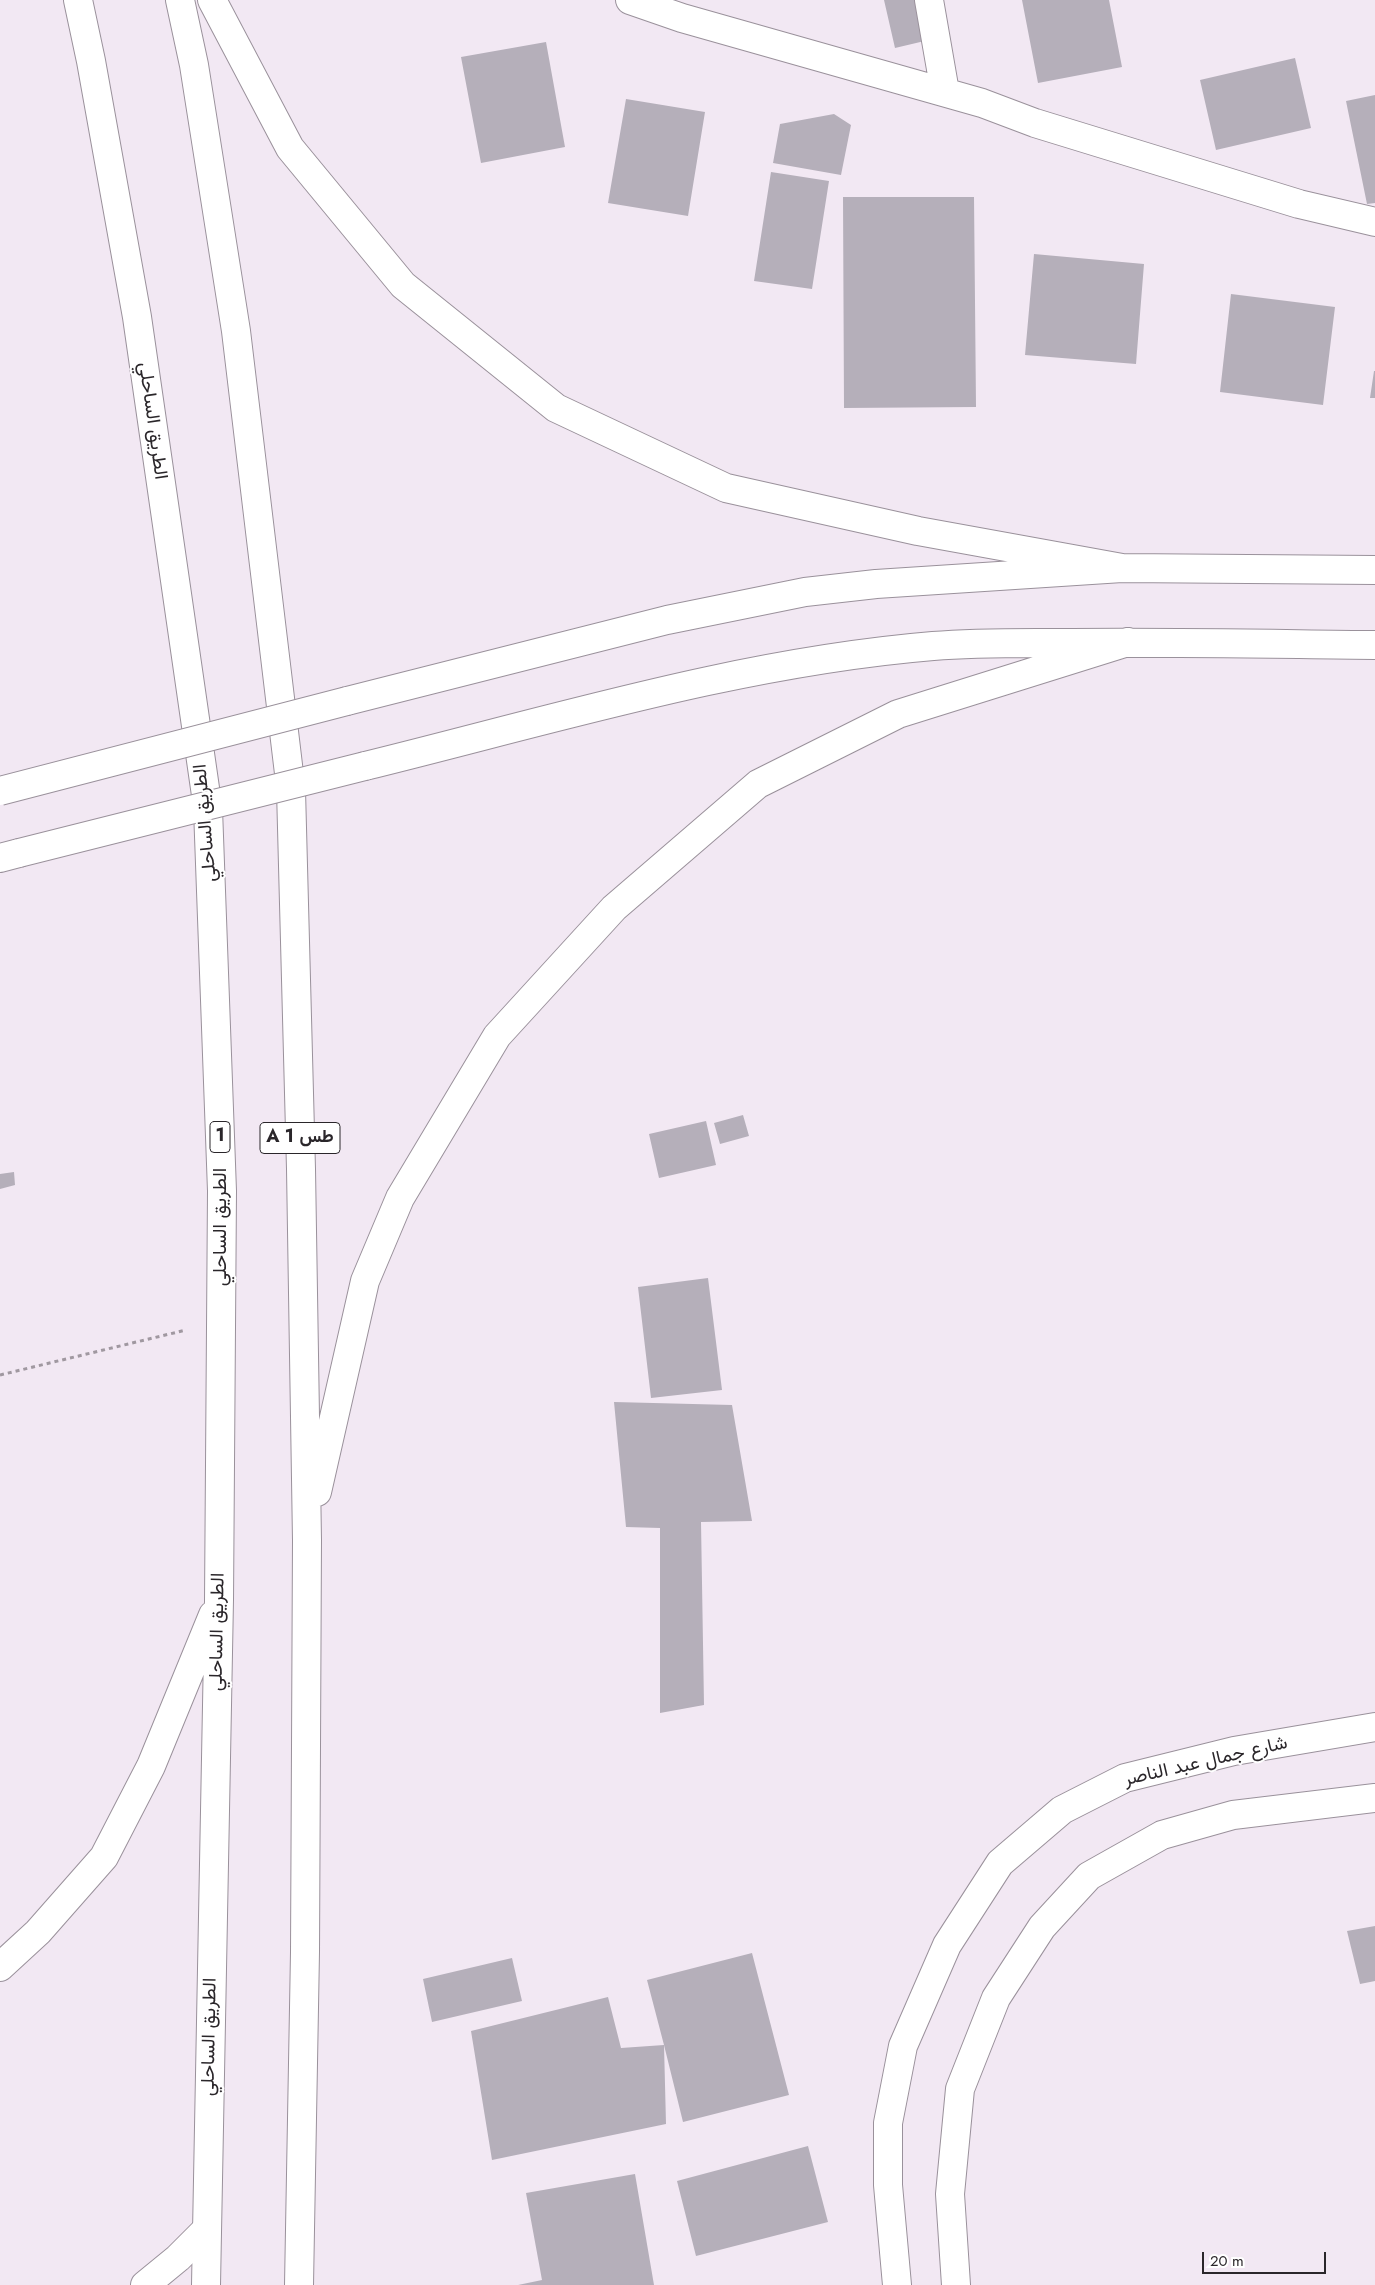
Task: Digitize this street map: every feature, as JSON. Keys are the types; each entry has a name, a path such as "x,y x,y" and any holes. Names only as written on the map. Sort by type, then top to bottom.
{"main road":[{"name":"الطريق الساحلي","path":"78,0 91,61 137,317 208,809 222,1191 219,1600 206,2285"},
{"name":"A 1 طس","path":"180,0 194,65 236,331 291,790 302,1178 306,1540 305,1942 299,2285"},
{"path":"212,0 290,148 402,284 556,408 726,488 918,531 1122,568"},
{"path":"630,0 682,18 945,92 1035,123 1299,204 1375,222"},
{"path":"930,0 945,92"},
{"path":"0,790 667,620 805,592 876,584 1122,568 1375,570"},
{"path":"306,1540 365,1281 400,1198 497,1036 614,908 758,784 898,714 1128,642"},
{"path":"9,856 690,685 817,661 935,645 1128,642 1375,645"},
{"path":"0,1967 38,1932 104,1857 151,1766 219,1600"},
{"name":"شارع جمال عبد الناصر","path":"897,2285 888,2185 888,2123 903,2046 947,1945 1000,1863 1062,1810 1125,1778 1234,1751 1375,1727"},
{"path":"956,2285 950,2194 960,2089 996,1998 1042,1927 1089,1876 1162,1835 1233,1815 1375,1798"},
{"path":"145,2285 178,2258 206,2230"}],"path":[{"path":"0,1375 221,1321"}],"building":[{"path":"884,0 923,0 933,39 895,48"},
{"path":"1022,0 1109,0 1122,67 1038,83"},
{"path":"546,42 565,147 481,163 461,57"},
{"path":"1295,58 1311,128 1216,150 1200,80"},
{"path":"1375,95 1375,203 1367,204 1346,101"},
{"path":"626,99 705,112 688,216 608,203"},
{"path":"834,114 851,125 841,175 773,163 780,124"},
{"path":"771,172 829,181 812,289 754,281"},
{"path":"843,197 974,197 976,407 844,408"},
{"path":"1034,254 1144,264 1136,364 1025,355"},
{"path":"1231,294 1335,307 1323,405 1220,392"},
{"path":"1374,371 1375,398 1370,398"},
{"path":"743,1115 749,1136 720,1144 714,1123"},
{"path":"706,1121 716,1165 659,1178 649,1134"},
{"path":"14,1172 15,1185 0,1189 0,1174"},
{"path":"708,1278 722,1390 651,1398 638,1287"},
{"path":"614,1402 732,1405 752,1521 701,1522 704,1705 660,1713 660,1528 626,1527"},
{"path":"1375,1926 1375,1981 1360,1984 1347,1931"},
{"path":"752,1953 789,2095 683,2122 647,1980"},
{"path":"512,1958 522,2001 432,2022 423,1979"},
{"path":"608,1997 621,2048 664,2045 666,2124 492,2160 471,2031"},
{"path":"808,2146 828,2222 696,2256 677,2181"},
{"path":"635,2174 654,2285 518,2285 542,2280 526,2193"}]}
